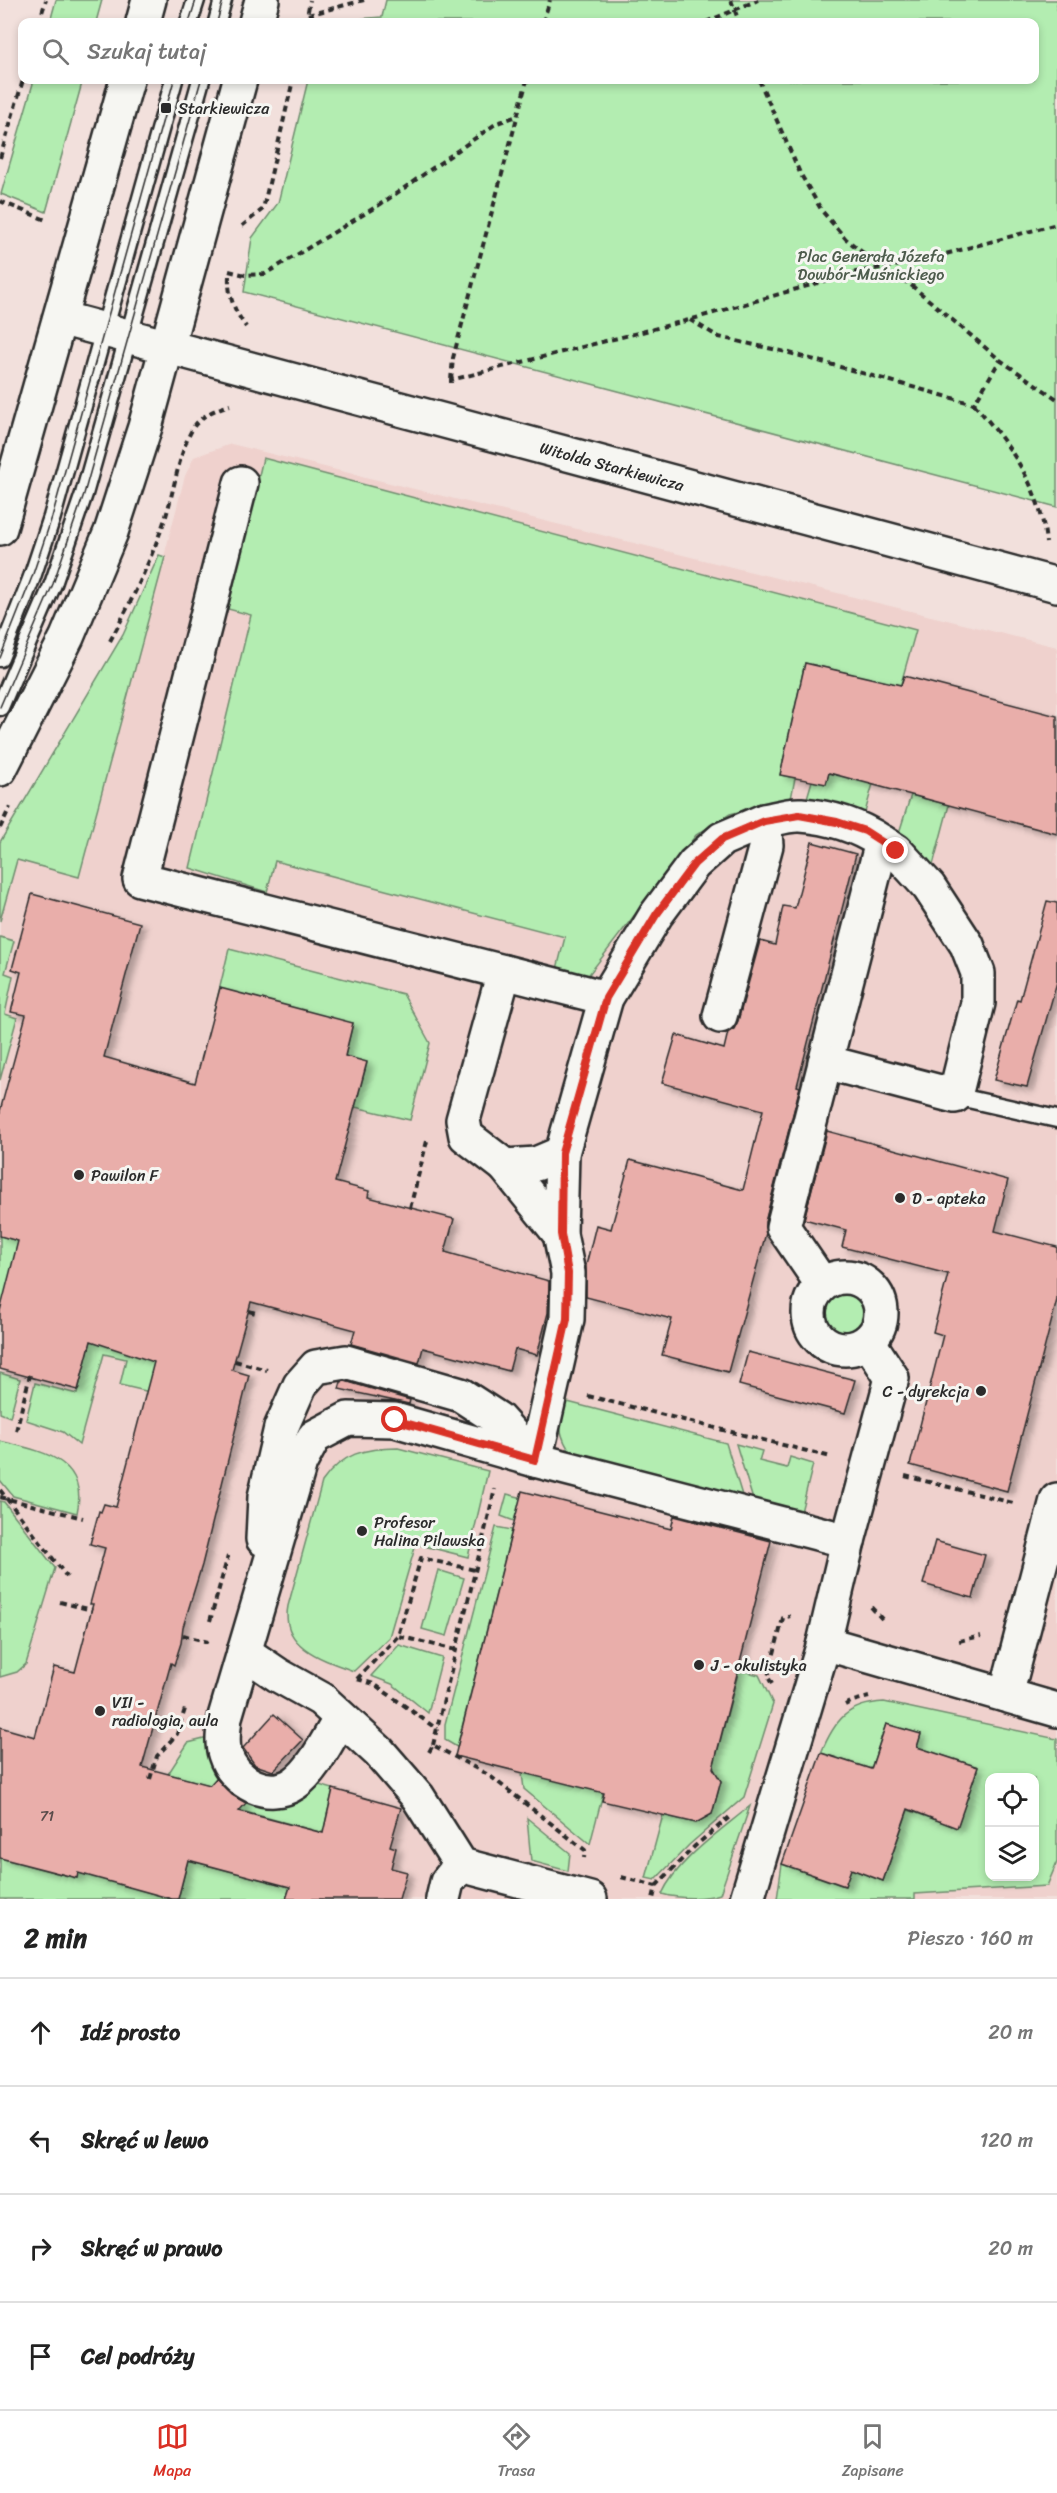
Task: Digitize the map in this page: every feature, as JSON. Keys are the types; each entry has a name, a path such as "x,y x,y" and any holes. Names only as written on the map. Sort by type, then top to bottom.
{"street":[{"path":"144,18 149,0"},
{"path":"257,18 262,0"},
{"path":"0,528 126,84"},
{"path":"0,769 42,691 68,636 111,532 130,476 239,84"},
{"name":"Witolda Starkiewicza","path":"60,318 1057,585"},
{"path":"241,483 140,879 606,998"},
{"path":"535,1460 567,1319 568,1273 561,1234 562,1153 606,998 656,915 694,864 722,839 764,821 799,815 837,822 865,831 896,851 929,887 967,945 978,974 978,1003 954,1095 825,1062"},
{"path":"720,1016 766,845 764,821"},
{"path":"822,1284 783,1227 882,842"},
{"path":"504,972 463,1120 466,1136 505,1166 561,1234"},
{"path":"505,1166 536,1164 562,1153"},
{"path":"846,1276 858,1279 873,1290 881,1307 881,1320 877,1331 868,1341 857,1347 844,1349 832,1347 821,1341 809,1319 809,1306 814,1294 822,1284 846,1276"},
{"path":"747,1899 824,1643 848,1541 892,1378 868,1341"},
{"path":"260,1595 265,1497 281,1428 300,1385 316,1367 346,1362 461,1395 498,1419 535,1460"},
{"path":"341,1718 317,1758 296,1783 277,1790 260,1788 243,1782 225,1754 223,1738 225,1717 300,1463 314,1437 348,1419 395,1420 535,1460 848,1541"},
{"path":"1006,1695 1055,1506"},
{"path":"824,1643 1057,1710"},
{"path":"244,1652 321,1700 379,1752 418,1797 461,1865 590,1899"},
{"path":"443,1899 447,1882 461,1865"}],"lane":[{"path":"190,18 196,0"},
{"path":"218,18 223,0"},
{"path":"0,707 41,613 75,524 173,84"},
{"path":"0,658 32,577 117,333 200,84"},
{"path":"954,1095 1057,1119"}],"path":[{"path":"40,18 46,0"},
{"path":"307,18 310,0"},
{"path":"308,15 364,0"},
{"path":"544,18 550,0"},
{"path":"731,0 737,18"},
{"path":"715,18 758,0"},
{"path":"0,158 22,84"},
{"path":"240,234 243,224 263,209 292,84"},
{"path":"449,390 453,358 526,84"},
{"path":"761,84 800,173 822,211 846,239 882,268 919,291 1000,360 1057,399"},
{"path":"232,262 229,272 245,275 265,274 384,202 497,123 517,117"},
{"path":"0,201 51,222 54,211"},
{"path":"451,380 689,320 856,272 912,263 1057,224"},
{"path":"689,320 719,337 786,352 974,404 999,434 1029,480 1044,517 1046,547"},
{"path":"974,404 1000,360"},
{"path":"427,1141 437,1147"},
{"path":"410,1208 423,1153"},
{"path":"249,1311 259,1314"},
{"path":"235,1361 258,1367"},
{"path":"16,1431 30,1375"},
{"path":"552,1388 869,1467 1055,1506"},
{"path":"409,1787 433,1744 497,1479"},
{"path":"0,1490 67,1577"},
{"path":"0,1497 83,1518"},
{"path":"202,1652 229,1548"},
{"path":"357,1679 398,1636 421,1558 475,1570"},
{"path":"869,1600 872,1609 888,1624"},
{"path":"60,1602 92,1610"},
{"path":"775,1692 768,1677 783,1618 796,1614"},
{"path":"950,1642 978,1638 987,1634 1020,1642"},
{"path":"398,1636 456,1650"},
{"path":"348,1676 374,1684 437,1729"},
{"path":"837,1711 853,1701 878,1697"},
{"path":"150,1779 157,1756 177,1734 186,1703"},
{"path":"433,1744 490,1776 585,1850 582,1867"},
{"path":"653,1899 656,1886 695,1846 746,1803 750,1791 778,1799"},
{"path":"614,1875 656,1886"}],"shaded area":[{"path":"231,444 1057,647 1057,1899 0,1899 0,855 80,877 185,476 194,457"}],"green space":[{"path":"56,0 102,0 97,18 51,18"},
{"name":"Plac Generała Józefa Dowbór-Muśnickiego","path":"386,0 1057,0 1057,507 244,292 252,238 278,203 307,84 1039,84 1039,18 370,18 382,17"},
{"path":"33,84 82,84 46,212 1,194"},
{"path":"263,458 916,630 864,816 824,800 807,798 812,781 826,784 852,674 805,663 780,775 795,778 791,799 730,814 696,835 587,977 557,969 565,937 275,861 267,892 190,868 251,615 228,609"},
{"path":"159,555 165,557 79,877 17,860 0,921 0,842 123,635"},
{"path":"911,795 949,805 933,865 898,836"},
{"path":"0,937 14,941 5,973 13,976 5,1014 17,1018 0,1080"},
{"path":"229,949 403,994 430,1043 410,1120 355,1107 367,1063 345,1056 353,1023 212,1020"},
{"path":"0,1236 44,1248 0,1311"},
{"path":"842,1285 858,1294 869,1306 872,1314 867,1328 848,1337 830,1332 823,1326 820,1318 819,1309 822,1300 836,1287"},
{"path":"105,1287 158,1363 150,1392 120,1385 126,1359 104,1354 79,1445 63,1432 26,1420 35,1383 77,1394"},
{"path":"0,1373 20,1379 10,1417 0,1413"},
{"path":"560,1400 726,1443 744,1502 572,1454 564,1442 560,1428"},
{"path":"0,1441 45,1454 58,1460 68,1469 76,1480 79,1495 77,1513 13,1496 0,1480"},
{"path":"736,1444 762,1451 759,1461 787,1468 790,1457 813,1464 801,1512 754,1503"},
{"path":"398,1448 488,1471 468,1557 416,1544 389,1637 354,1671 317,1656 297,1642 287,1620 288,1606 322,1482 346,1458 375,1449"},
{"path":"507,1494 648,1529 611,1763 590,1844 524,1789 522,1773 613,1538 516,1514 514,1521 501,1516"},
{"path":"0,1501 4,1502 55,1568 26,1664 17,1672 0,1677"},
{"path":"496,1527 512,1530 457,1747 445,1740 445,1724"},
{"path":"438,1570 464,1578 447,1636 422,1629"},
{"path":"399,1645 442,1658 428,1713 392,1684 371,1676"},
{"path":"739,1670 759,1675 773,1704 744,1797 689,1845 655,1880 646,1878 663,1815 696,1823 712,1814 721,1781 713,1768"},
{"path":"884,1702 1057,1739 1057,1862 1047,1886 915,1894 915,1899 777,1899 782,1864 844,1886 851,1869 883,1881 908,1810 957,1827 978,1767 917,1747 921,1734 886,1724 871,1769 821,1753 837,1723 851,1710"},
{"path":"212,1737 221,1775 312,1783 333,1789 323,1833 205,1801 209,1785 168,1774 188,1743"},
{"path":"750,1806 720,1894 692,1898 662,1894 678,1869 689,1858"},
{"path":"527,1818 570,1853 568,1871 531,1861"},
{"path":"0,1858 76,1878 82,1858 142,1875 137,1889 172,1899 0,1899"},
{"path":"188,1860 290,1887 286,1899 178,1899"}],"building":[{"path":"805,663 901,685 904,676 1057,716 1057,834 829,773 826,784 780,775"},
{"path":"812,842 856,854 797,1086 800,1087 765,1222 766,1233 728,1372 662,1355 672,1319 586,1297 586,1265 596,1225 611,1229 630,1160 743,1190 763,1110 662,1083 676,1035 724,1049 728,1032 734,1029 738,1021 760,941 775,945 783,906 795,908"},
{"path":"32,894 140,923 104,1057 195,1083 220,988 353,1023 345,1056 367,1062 335,1182 369,1191 368,1197 454,1219 445,1252 549,1281 548,1313 537,1355 515,1349 509,1371 423,1348 419,1363 351,1344 355,1330 251,1302 232,1370 249,1375 202,1565 183,1627 181,1643 174,1665 171,1663 142,1767 210,1785 216,1778 232,1795 246,1803 239,1811 323,1833 333,1789 401,1808 390,1846 396,1848 391,1868 407,1872 399,1899 286,1899 290,1887 188,1860 178,1899 172,1899 78,1873 77,1878 0,1858 0,1727 35,1737 54,1667 75,1672 105,1548 90,1544 99,1511 101,1512 104,1504 116,1507 154,1362 91,1341 78,1390 0,1369 0,1311 18,1241 0,1236 0,1111 26,1015 11,1012 21,972 12,969"},
{"path":"1047,901 1057,903 1057,982 1027,1087 994,1080 1017,999 1020,1000"},
{"path":"827,1131 1008,1180 995,1231 1057,1247 1057,1300 1007,1491 910,1465 943,1335 933,1332 948,1274 842,1247 846,1230 804,1219"},
{"path":"748,1352 855,1380 845,1413 739,1385"},
{"path":"345,1381 410,1400 409,1404 339,1389 341,1382"},
{"path":"522,1491 671,1529 674,1516 771,1541 713,1768 721,1781 712,1814 696,1823 602,1801 604,1793 455,1756"},
{"path":"935,1541 985,1555 973,1598 923,1584"},
{"path":"274,1714 303,1740 273,1771 255,1765 243,1748"},
{"path":"886,1724 921,1734 917,1747 978,1767 957,1828 908,1809 883,1881 851,1869 845,1886 782,1864 821,1753 871,1769"}],"tram line":[{"path":"190,18 196,0"},
{"path":"218,18 223,0"},
{"path":"0,658 32,577 52,517 173,84"},
{"path":"0,707 53,584 84,494 200,84"}],"place":[{"name":"Starkiewicza","path":"166,108"},
{"name":"Pawilon F","path":"79,1175"},
{"name":"D - apteka","path":"900,1198"},
{"name":"C - dyrekcja","path":"981,1391"},
{"name":"Profesor Halina Pilawska","path":"362,1531"},
{"name":"J - okulistyka","path":"699,1665"},
{"name":"VII - radiologia, aula","path":"100,1711"}],"route":[{"path":"395,1420 535,1460 567,1319 568,1273 561,1234 562,1153 606,998 656,915 694,864 722,839 764,821 799,815 837,822 865,831 896,851"}]}
